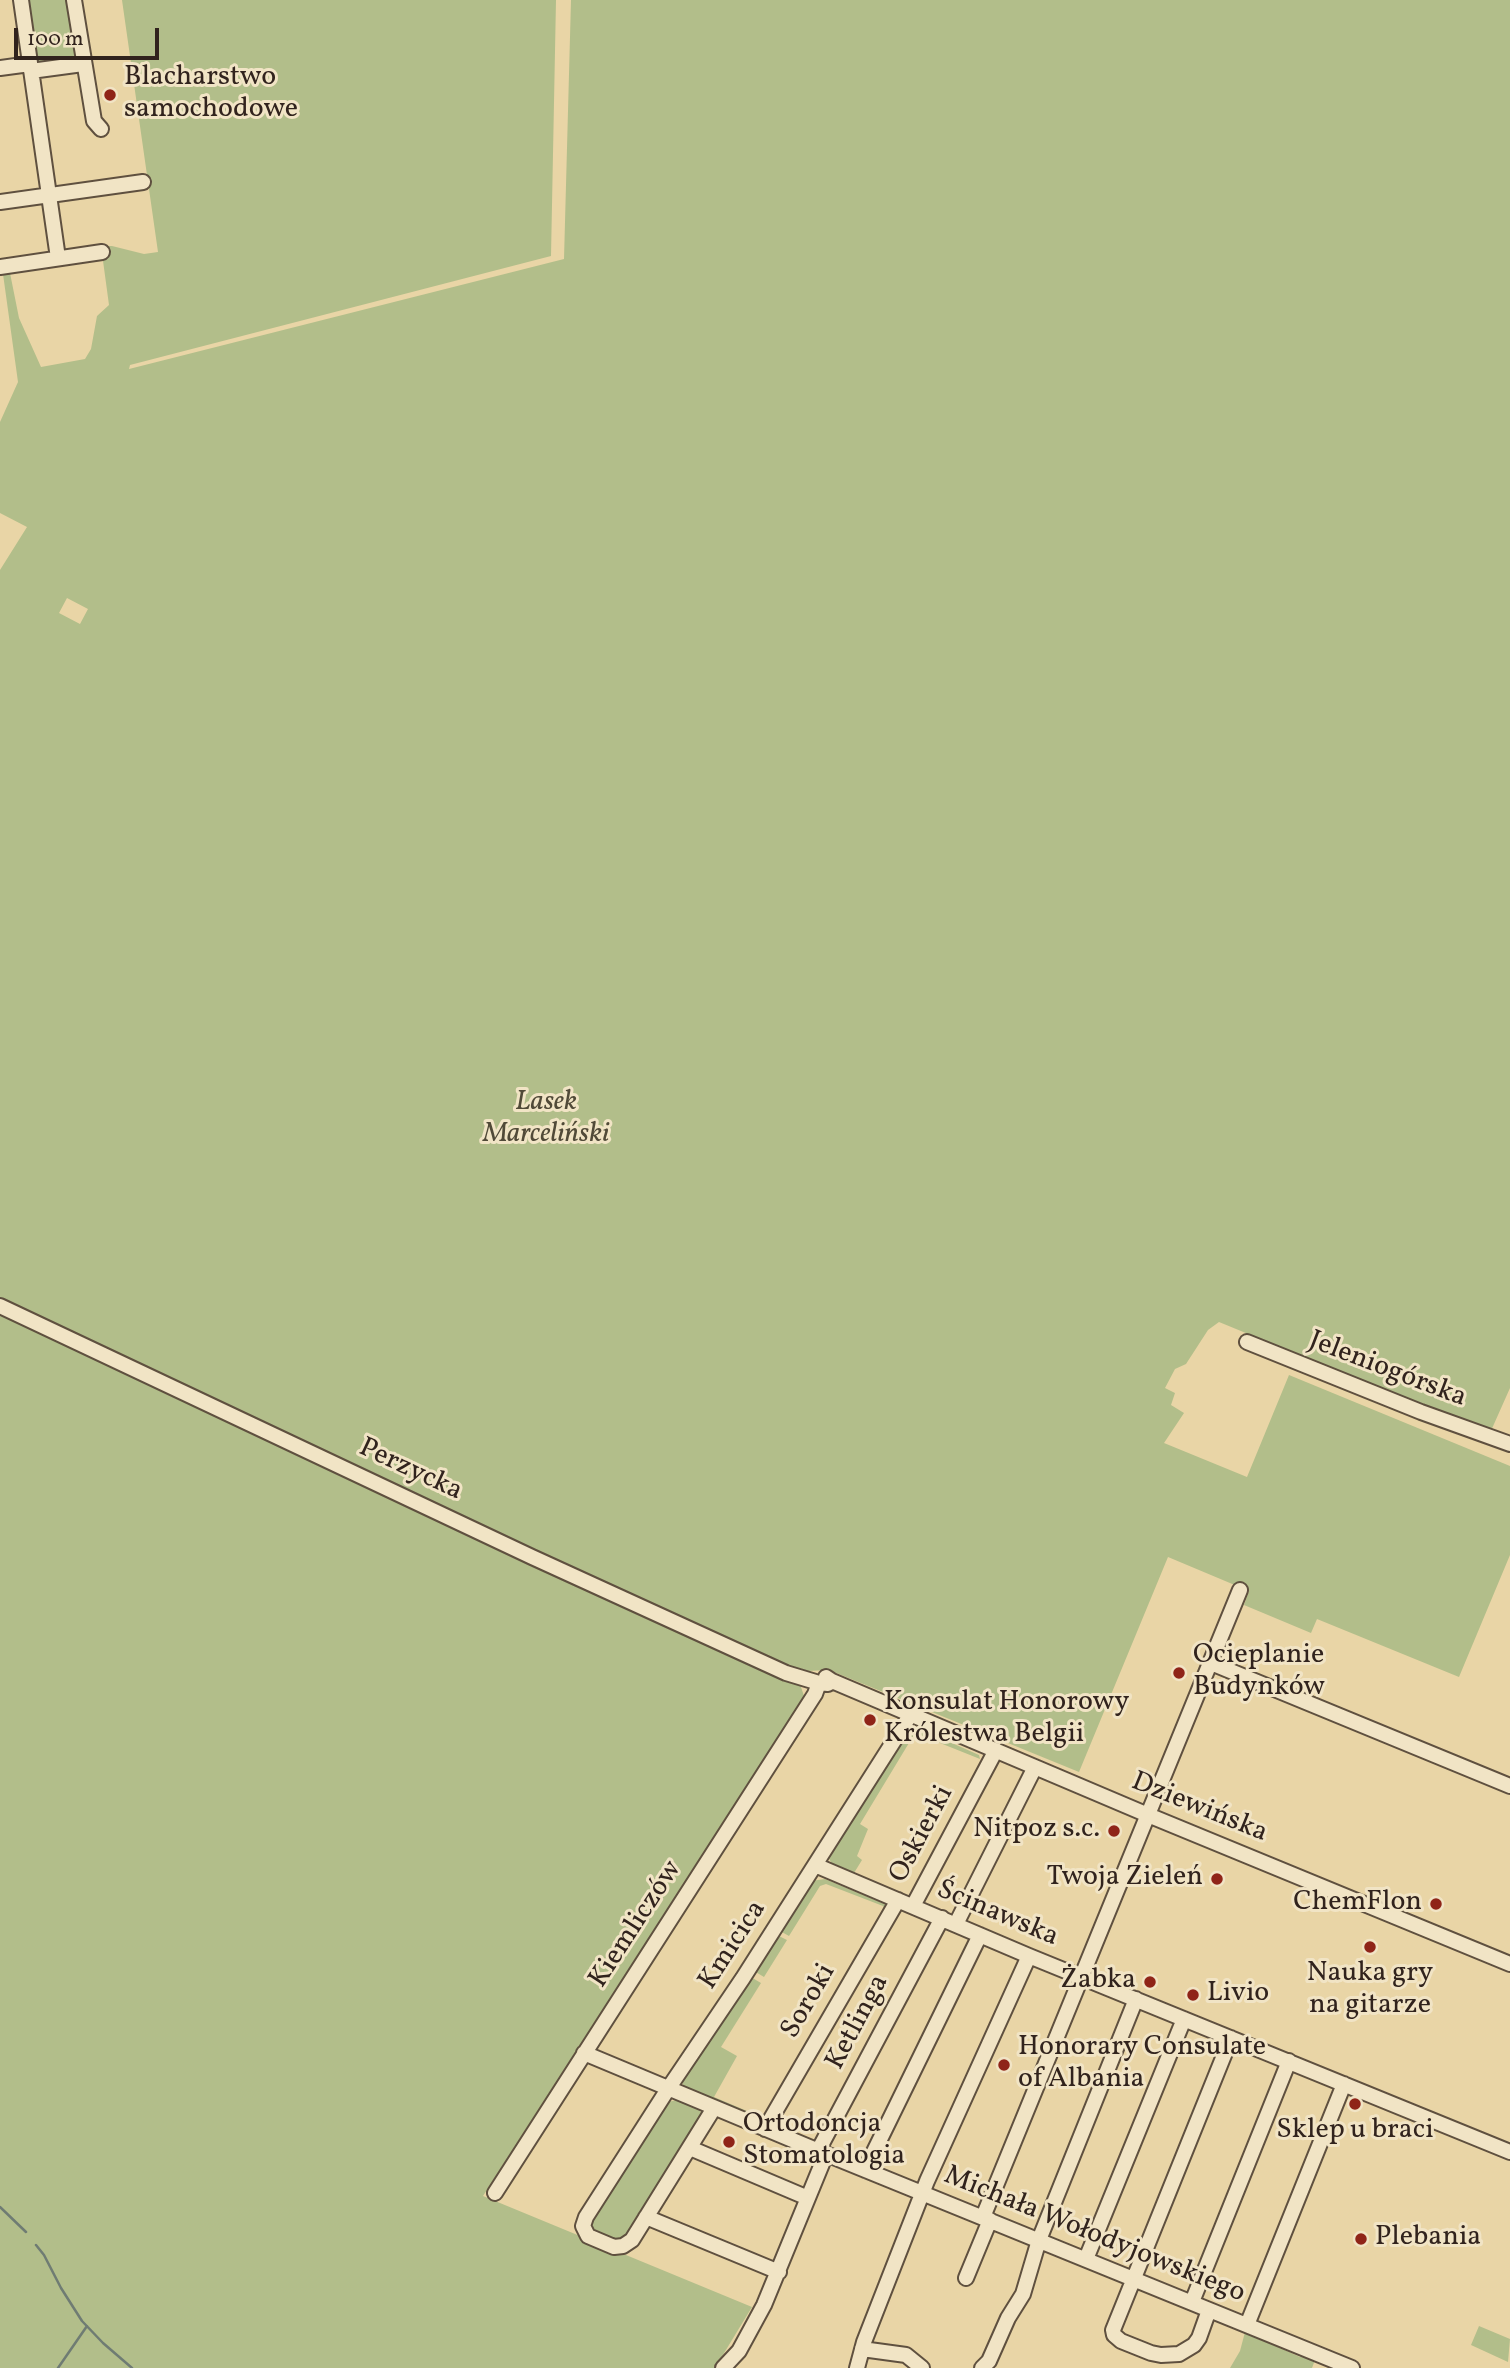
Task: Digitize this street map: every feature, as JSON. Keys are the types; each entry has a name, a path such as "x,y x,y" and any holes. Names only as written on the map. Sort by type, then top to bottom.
{"street":[{"path":"21,0 58,258"},
{"path":"74,0 94,121 101,129"},
{"path":"0,68 83,64"},
{"path":"0,202 143,182"},
{"path":"0,267 102,252"},
{"name":"Perzycka","path":"0,1306 562,1570 786,1673 801,1676"},
{"name":"Jeleniogórska","path":"1247,1342 1510,1444"},
{"path":"966,2278 986,2219 1081,1977 1240,1591"},
{"path":"1211,1663 1510,1786"},
{"name":"Dziewińska","path":"801,1676 805,1680 826,1682 911,1714 1510,1964"},
{"name":"Kiemliczów","path":"495,2193 815,1694 826,1682"},
{"name":"Kmicica","path":"643,2222 628,2244 618,2248 584,2232 584,2221 594,2204 911,1714"},
{"name":"Oskierki","path":"913,1906 996,1750"},
{"name":"Ketlinga","path":"723,2368 739,2351 764,2305 808,2198 822,2153 1035,1767"},
{"name":"Ścinawska","path":"815,1865 1029,1956 1510,2152"},
{"name":"Soroki","path":"765,2129 898,1899"},
{"path":"865,2170 980,1935"},
{"path":"858,2368 862,2349 923,2193 1029,1956"},
{"path":"982,2368 989,2361 1008,2318 1023,2294 1039,2239 1136,1999"},
{"path":"1086,2259 1184,2019"},
{"path":"1209,2310 1199,2338 1179,2354 1161,2355 1141,2349 1116,2338 1113,2330 1231,2038"},
{"name":"Michała Wołodyjowskiego","path":"584,2053 822,2153 1353,2368"},
{"path":"1192,2302 1289,2061"},
{"path":"1247,2325 1344,2084"},
{"path":"714,2108 643,2222 779,2272"},
{"path":"690,2148 808,2198"},
{"path":"862,2349 906,2355 922,2368"}],"green space":[{"path":"28,0 71,0 77,59 37,64"},
{"name":"Lasek Marceliński","path":"122,0 556,0 551,256 130,365 129,369 564,259 571,0 1510,0 1510,1388 1490,1433 1219,1322 1208,1330 1186,1364 1175,1369 1165,1388 1175,1393 1171,1405 1184,1413 1164,1443 1247,1477 1289,1375 1510,1466 1510,1555 1459,1677 1317,1619 1311,1633 1244,1605 1249,1591 1168,1557 1079,1772 829,1670 808,1671 800,1684 804,1696 483,2196 752,2307 715,2368 0,2368 0,570 27,527 0,513 0,422 18,382 3,274 10,273 19,318 41,367 85,359 91,349 97,316 109,305 101,246 144,254 158,252","holes":["67,598 88,609 80,624 59,613"]},
{"path":"918,1728 979,1755 980,1759 915,1733 860,1824 868,1829 857,1856 862,1860 854,1873 832,1864 827,1855 909,1729"},
{"path":"825,1879 887,1905 885,1910 883,1906 826,1884 820,1886 789,1936 780,1931 787,1917 791,1917 795,1911 793,1909 811,1881"},
{"path":"777,1935 787,1940 764,1977 754,1971"},
{"path":"749,1976 761,1983 721,2047 737,2056 714,2097 747,2111 746,2114 684,2088 682,2080"},
{"path":"677,2100 700,2110 702,2116 624,2242 591,2235 590,2219 668,2102"},
{"path":"1479,2326 1510,2339 1508,2362 1471,2345"},
{"path":"1245,2332 1300,2357 1302,2355 1315,2360 1312,2368 1230,2368 1240,2351"}],"waterway":[{"path":"0,2207 26,2232"},
{"path":"36,2245 82,2321 132,2368"},
{"path":"58,2368 87,2326"}],"place":[{"name":"Blacharstwo samochodowe","path":"110,95"},
{"name":"Ocieplanie Budynków","path":"1179,1673"},
{"name":"Konsulat Honorowy Królestwa Belgii","path":"870,1720"},
{"name":"Nitpoz s.c.","path":"1114,1831"},
{"name":"Twoja Zieleń","path":"1217,1879"},
{"name":"ChemFlon","path":"1436,1904"},
{"name":"Nauka gry na gitarze","path":"1370,1947"},
{"name":"Żabka","path":"1150,1982"},
{"name":"Livio","path":"1193,1995"},
{"name":"Honorary Consulate of Albania","path":"1004,2065"},
{"name":"Sklep u braci","path":"1355,2104"},
{"name":"Ortodoncja Stomatologia","path":"729,2142"},
{"name":"Plebania","path":"1361,2239"}]}
